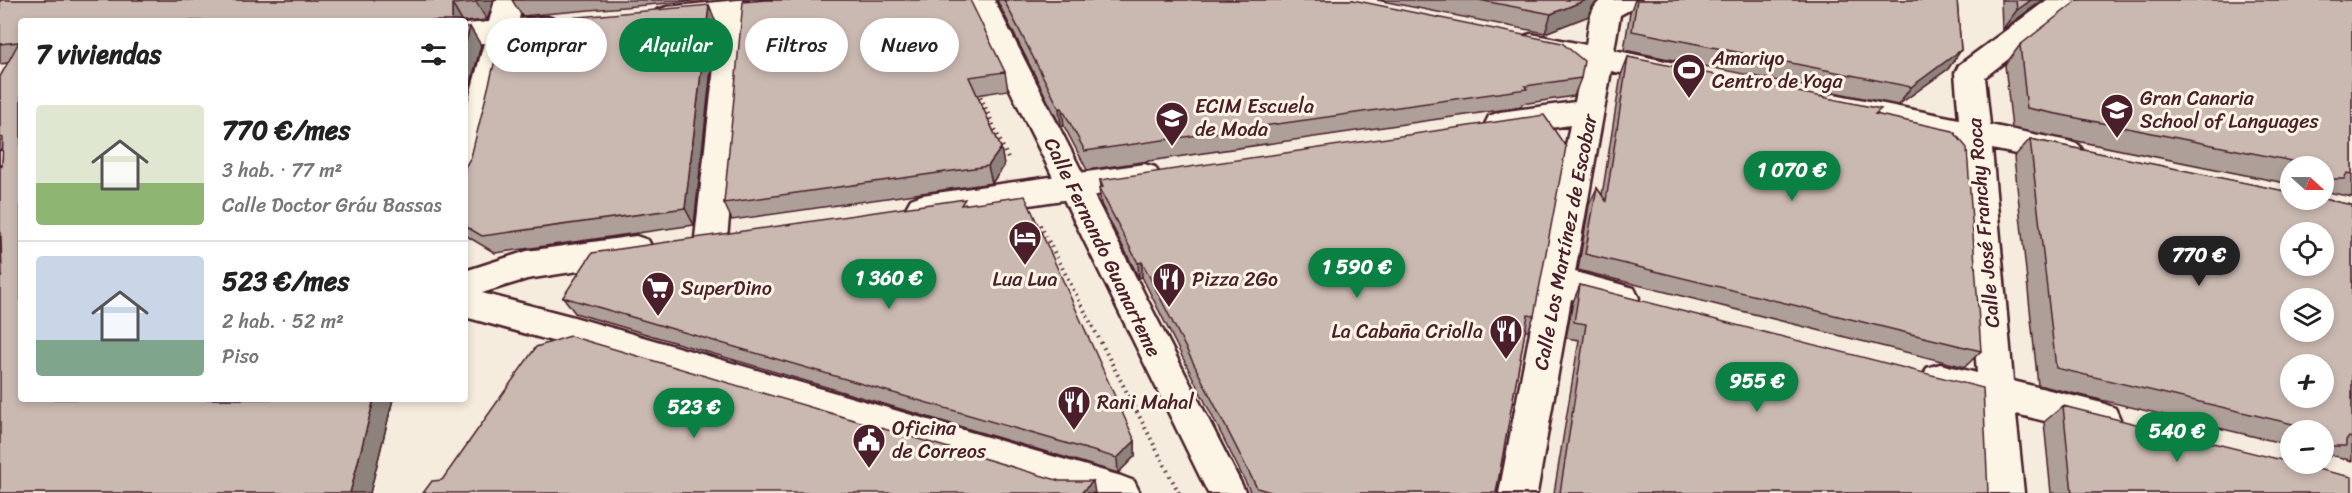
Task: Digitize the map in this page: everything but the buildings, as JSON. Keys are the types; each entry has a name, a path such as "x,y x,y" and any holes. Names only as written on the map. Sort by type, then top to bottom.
{"street":[{"path":"504,18 509,0"},
{"path":"653,18 838,0"},
{"name":"Calle Fernando Guanarteme","path":"980,0 1227,493"},
{"name":"Calle Los Martínez de Escobar","path":"1518,493 1607,10 1625,0"},
{"name":"Calle José Franchy Roca","path":"2005,493 1970,73 2066,0"},
{"path":"688,242 734,11"},
{"path":"468,34 486,32"},
{"path":"1499,38 1693,77"},
{"path":"468,162 491,72"},
{"path":"1810,100 2092,158"},
{"path":"1471,128 1589,111"},
{"path":"0,163 18,168"},
{"path":"899,211 1167,172"},
{"path":"468,284 527,265 746,233"},
{"path":"1558,282 1650,305"},
{"path":"468,304 541,340 1121,493"},
{"path":"1904,370 2134,427"}],"path":[{"path":"976,86 1023,194 1179,493"}],"place":[{"name":"Amariyo Centro de Yoga","path":"1689,99"},
{"name":"Gran Canaria School of Languages","path":"2117,139"},
{"name":"ECIM Escuela de Moda","path":"1172,147"},
{"name":"Lua Lua","path":"1025,266"},
{"name":"Pizza 2Go","path":"1169,308"},
{"name":"SuperDino","path":"658,317"},
{"name":"La Cabaña Criolla","path":"1506,360"},
{"name":"Rani Mahal","path":"1074,431"},
{"name":"Oficina de Correos","path":"869,469"}]}
